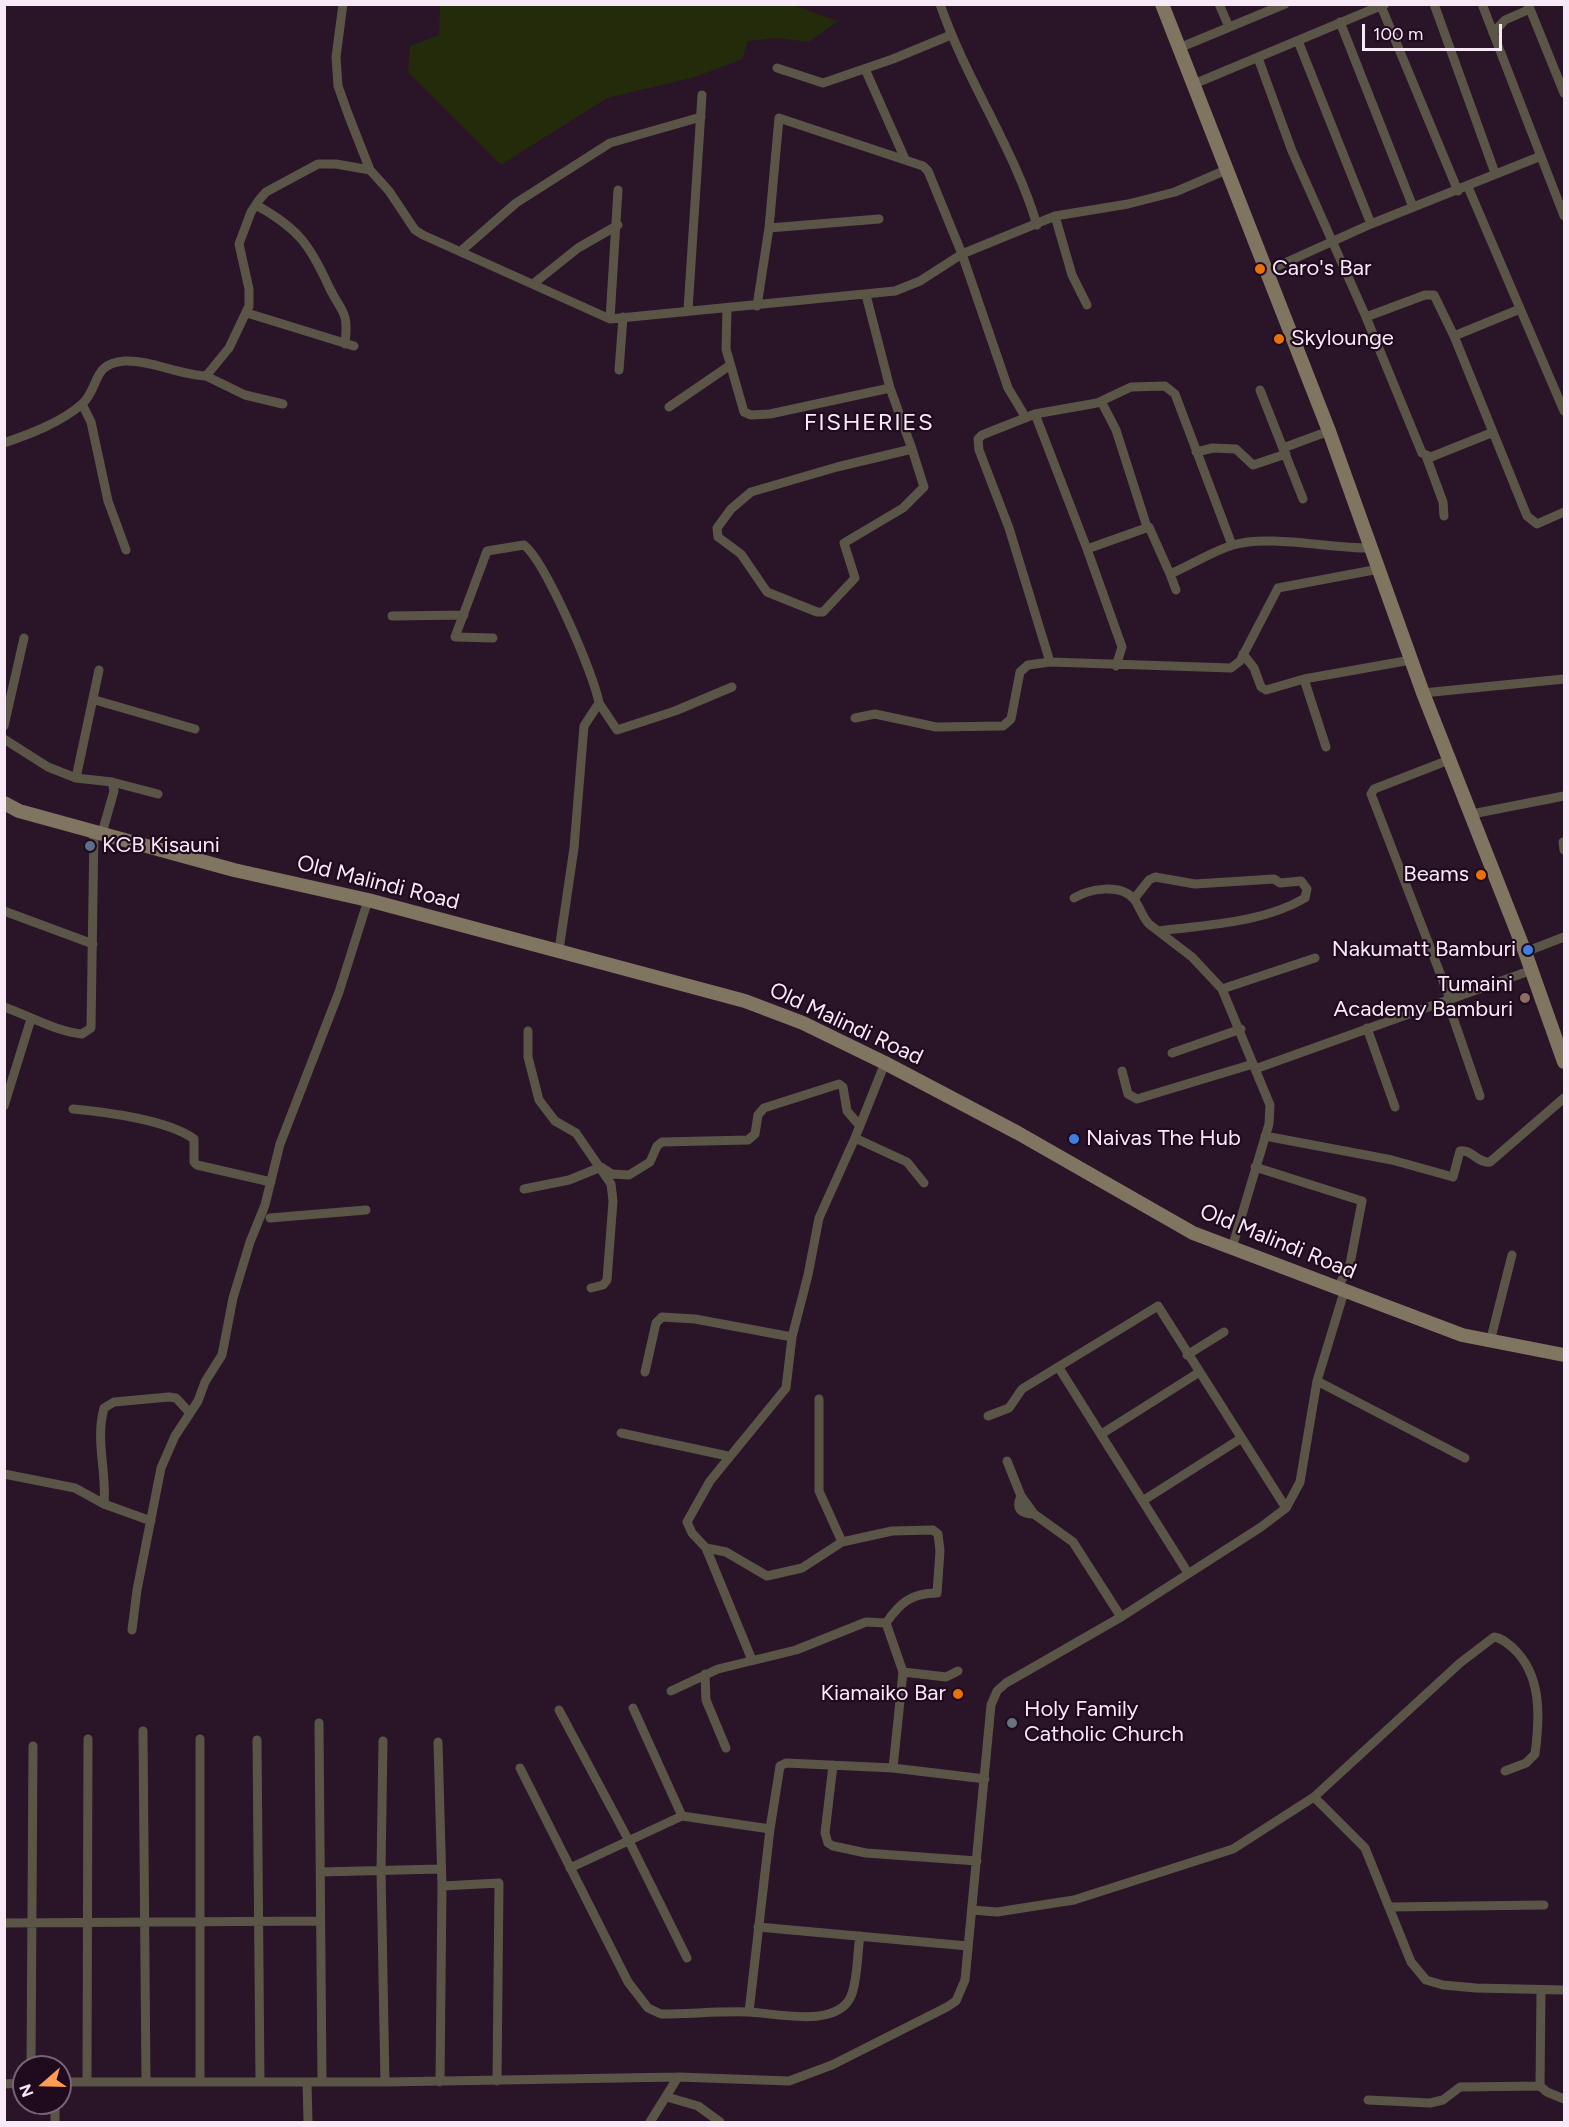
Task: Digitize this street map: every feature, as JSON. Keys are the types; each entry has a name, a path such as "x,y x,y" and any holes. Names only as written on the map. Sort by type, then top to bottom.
{"main road":[{"path":"1162,4 1329,430 1423,693 1532,970 1564,1062"},
{"name":"Old Malindi Road","path":"4,803 19,811 234,870 368,900 745,1001 803,1023 885,1063 1018,1133 1184,1228 1341,1291 1462,1335 1564,1355"}],"street":[{"path":"343,4 337,38 338,86 370,170 389,191 415,230 610,320 688,310 727,309 866,295 911,285 962,254 1055,216 1078,210 1128,204 1175,192 1226,170"},
{"path":"940,4 951,35 998,131 1037,225"},
{"path":"1219,4 1229,27"},
{"path":"1179,48 1285,4"},
{"path":"1434,4 1495,173"},
{"path":"1482,4 1564,216"},
{"path":"1194,84 1383,5 1458,190"},
{"path":"1493,33 1505,20 1529,7 1564,93"},
{"path":"1340,22 1413,207"},
{"path":"777,68 820,83 865,69 951,35"},
{"path":"1298,41 1371,224"},
{"path":"1258,58 1292,151 1366,316 1418,447 1426,456 1443,502 1444,516"},
{"path":"865,69 905,159"},
{"path":"688,310 702,95"},
{"path":"462,251 516,202 610,143 701,117"},
{"path":"757,306 769,228 779,118 905,159 923,166 928,171 962,254 1008,388 1031,416 1087,549 1122,646 1116,666"},
{"path":"1266,271 1371,224 1541,156"},
{"path":"206,376 229,348 247,313 250,299 239,244 256,205 266,192 318,164 370,170"},
{"path":"1468,187 1564,411"},
{"path":"610,320 618,225 618,190"},
{"path":"247,313 349,345 346,315 316,257 287,225 256,205"},
{"path":"1055,216 1071,275 1087,304"},
{"path":"769,228 879,219"},
{"path":"533,284 578,248 618,225"},
{"path":"866,295 890,388 912,449 924,487 903,507 843,543 855,578 823,612 817,612 767,592 741,554 718,537 717,528 731,509 751,492 837,467 912,449"},
{"path":"1366,316 1432,295 1454,336 1491,433 1530,521 1540,523 1564,512"},
{"path":"727,309 726,349 744,412 751,415 781,412 890,388"},
{"path":"1454,336 1520,309"},
{"path":"619,370 623,317"},
{"path":"4,443 55,421 82,404 87,399 100,371 117,363 132,362 206,376 245,395 283,404"},
{"path":"669,407 729,366"},
{"path":"1050,662 1009,528 977,444 982,435 1031,416 1101,401 1131,387 1150,385 1170,388 1175,394 1232,545"},
{"path":"1260,390 1303,499"},
{"path":"1101,401 1116,430 1147,527 1154,533 1176,590"},
{"path":"82,404 91,422 108,501 126,550"},
{"path":"1196,452 1213,448 1236,449 1253,465 1329,430"},
{"path":"1426,456 1491,433"},
{"path":"1087,549 1147,527"},
{"path":"1170,574 1232,545 1248,542 1320,545 1346,549 1372,548"},
{"path":"493,638 455,637 487,551 525,545 559,602 584,656 598,703 617,730 675,711 732,687"},
{"path":"855,718 875,714 936,727 1003,726 1011,719 1022,669 1033,664 1050,662 1116,666 1231,668 1236,666 1278,588 1380,568"},
{"path":"392,615 464,615"},
{"path":"4,726 24,638"},
{"path":"1243,654 1254,668 1263,690 1304,679 1411,660"},
{"path":"76,778 95,699 99,670"},
{"path":"1304,679 1326,747"},
{"path":"1423,693 1564,679"},
{"path":"95,699 195,729"},
{"path":"559,950 574,848 584,726 598,703"},
{"path":"4,740 48,767 76,778 112,782 158,794"},
{"path":"1449,760 1374,789 1371,794 1449,999 1480,1096"},
{"path":"4,1007 31,1019 74,1033 82,1034 91,1028 98,832 114,791 112,782"},
{"path":"1472,814 1564,796"},
{"path":"1134,899 1149,880 1155,877 1195,884 1274,879 1280,884 1301,881 1307,889 1305,898 1268,912 1204,926 1158,931"},
{"path":"1074,898 1084,892 1102,889 1127,894 1134,899 1141,916 1191,957 1222,989 1241,1029 1271,1110 1232,1248"},
{"path":"132,1630 137,1590 162,1468 176,1436 222,1355 233,1298 271,1182 280,1144 339,992 368,900"},
{"path":"4,911 93,944"},
{"path":"1525,952 1564,937"},
{"path":"1222,989 1315,958"},
{"path":"1122,1071 1128,1094 1137,1099 1254,1066 1532,970"},
{"path":"4,1106 31,1019"},
{"path":"1367,1028 1395,1107"},
{"path":"1172,1053 1241,1029"},
{"path":"528,1031 528,1057 539,1100 555,1121 576,1133 601,1167 610,1184 613,1201 606,1283 591,1288"},
{"path":"752,1660 706,1548 692,1533 687,1521 702,1492 728,1456 786,1388 792,1337 808,1275 819,1218 885,1063"},
{"path":"601,1167 612,1174 629,1175 650,1162 656,1148 662,1142 748,1140 755,1134 758,1115 764,1108 839,1084 843,1087 847,1111 860,1125"},
{"path":"1265,1136 1392,1160 1452,1177 1460,1151 1469,1152 1482,1163 1490,1162 1564,1098"},
{"path":"73,1109 175,1130 194,1139 194,1162 197,1165 271,1182"},
{"path":"855,1138 907,1162 924,1183"},
{"path":"524,1189 569,1180 601,1167"},
{"path":"72,2082 440,2082 678,2077 789,2081 832,2065 956,2001 963,1989 991,1705 997,1691 1016,1677 1121,1617 1261,1527 1286,1508 1300,1482 1317,1382 1350,1264 1362,1201 1255,1167"},
{"path":"270,1218 366,1210"},
{"path":"1490,1342 1512,1255"},
{"path":"988,1416 1009,1408 1022,1389 1167,1300"},
{"path":"1158,1306 1198,1373 1286,1508"},
{"path":"645,1372 656,1323 662,1317 737,1326 792,1337"},
{"path":"1187,1355 1224,1332"},
{"path":"1059,1368 1103,1433 1188,1573"},
{"path":"1103,1433 1198,1373"},
{"path":"1317,1382 1465,1458"},
{"path":"104,1504 106,1485 100,1456 104,1408 114,1402 169,1397 176,1398 190,1413"},
{"path":"819,1399 819,1491 842,1542"},
{"path":"621,1433 728,1456"},
{"path":"1144,1500 1240,1438"},
{"path":"1006,1461 1021,1496 1034,1514 1073,1542 1121,1617"},
{"path":"4,1474 75,1488 104,1504 151,1521"},
{"path":"706,1548 726,1552 767,1576 802,1568 842,1542 892,1531 937,1531 940,1551 937,1593 912,1596 896,1609 886,1623"},
{"path":"671,1691 705,1674 796,1650 866,1623 886,1623"},
{"path":"886,1623 903,1672 893,1768"},
{"path":"972,1910 997,1912 1074,1900 1233,1849 1314,1797 1467,1657 1494,1637 1503,1639 1527,1662 1534,1677 1537,1703 1535,1754 1526,1762 1505,1771"},
{"path":"903,1672 946,1677 958,1671"},
{"path":"705,1674 706,1700 726,1748"},
{"path":"633,1708 682,1816"},
{"path":"559,1710 630,1842 687,1958"},
{"path":"319,1723 322,2081"},
{"path":"143,1731 146,2082"},
{"path":"87,2082 88,1739"},
{"path":"200,1739 200,2081"},
{"path":"257,1740 260,2081"},
{"path":"383,1741 381,1870 384,2082"},
{"path":"438,1742 439,1869 442,1886 440,2082"},
{"path":"31,2055 30,1923 33,1746"},
{"path":"749,2012 770,1829 780,1766 786,1763 893,1768 985,1779"},
{"path":"833,1766 825,1833 828,1843 866,1853 977,1861"},
{"path":"520,1768 628,1982 648,2008 661,2014 749,2012 797,2018 837,2011 852,1995 860,1936"},
{"path":"1314,1797 1365,1848 1411,1962 1426,1980 1443,1985 1476,1988 1564,1990"},
{"path":"570,1868 682,1816 770,1829"},
{"path":"321,1872 439,1869"},
{"path":"442,1886 499,1883 497,2081"},
{"path":"1389,1907 1544,1905"},
{"path":"4,1923 320,1921"},
{"path":"758,1927 968,1946"},
{"path":"1540,2086 1541,1990"},
{"path":"650,2122 678,2077"},
{"path":"307,2082 308,2122"},
{"path":"1368,2100 1430,2103 1443,2100 1460,2088 1540,2086 1547,2092 1564,2099"},
{"path":"667,2097 698,2106 720,2122"}],"green space":[{"path":"440,5 793,5 838,21 809,42 777,38 748,41 742,59 695,77 607,98 501,165 408,72 410,46 439,35"}],"place":[{"name":"Caro's Bar","path":"1260,269"},
{"name":"Skylounge","path":"1279,339"},
{"name":"KCB Kisauni","path":"90,846"},
{"name":"Beams","path":"1481,875"},
{"name":"Nakumatt Bamburi","path":"1528,950"},
{"name":"Tumaini Academy Bamburi","path":"1525,998"},
{"name":"Naivas The Hub","path":"1074,1139"},
{"name":"Kiamaiko Bar","path":"958,1694"},
{"name":"Holy Family Catholic Church","path":"1012,1723"}],"district":[{"name":"FISHERIES","path":"869,423"}]}
